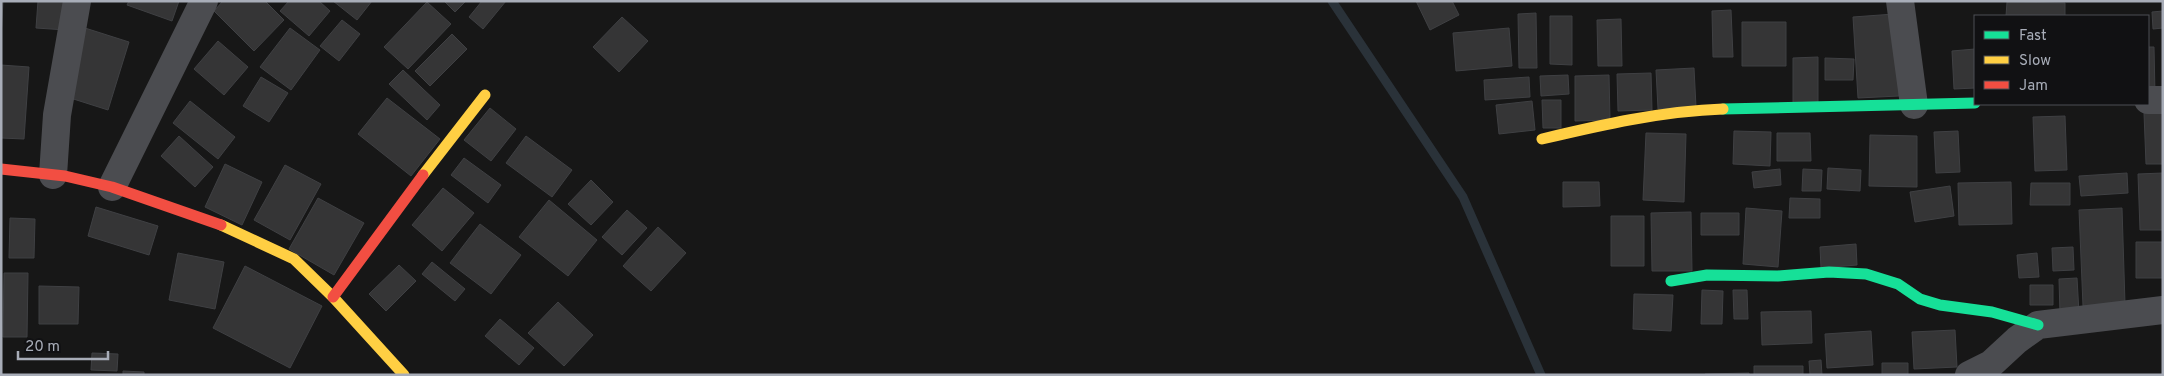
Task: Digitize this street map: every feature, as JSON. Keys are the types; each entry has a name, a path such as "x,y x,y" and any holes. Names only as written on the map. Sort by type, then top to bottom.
{"street":[{"path":"53,175 57,115 78,1"},
{"path":"112,187 204,1"},
{"path":"1900,1 1914,105"},
{"path":"333,297 373,246 462,122 485,95"},
{"path":"2149,100 2163,100"},
{"path":"1542,139 1610,123 1702,110 1974,103"},
{"path":"1,169 53,175 112,187 194,214 248,236 294,259 333,297 404,375"},
{"path":"1671,281 1706,275 1778,276 1829,272 1866,274 1898,284 1920,299 1940,305 1992,312 2038,325 2163,310"},
{"path":"1970,375 1990,364 2017,340 2038,325"}],"building":[{"path":"1,1 3,1 1,38"},
{"path":"38,1 68,1 66,30 36,28"},
{"path":"129,1 179,1 172,21 127,5"},
{"path":"223,1 265,1 284,20 254,51 214,11"},
{"path":"289,1 319,1 330,11 309,36 280,11"},
{"path":"333,1 372,1 357,20"},
{"path":"444,1 466,1 455,12"},
{"path":"482,1 506,1 483,29 469,17"},
{"path":"1416,1 1452,1 1459,15 1430,30"},
{"path":"427,2 451,24 408,69 384,47"},
{"path":"2007,2 2065,3 2065,15 2006,15"},
{"path":"1731,10 1733,57 1713,57 1712,11"},
{"path":"2163,11 2163,28 2153,29 2152,12"},
{"path":"1536,13 1537,68 1519,68 1518,14"},
{"path":"1894,14 1899,96 1858,98 1853,17"},
{"path":"1550,16 1572,16 1572,65 1550,64"},
{"path":"622,17 648,41 619,72 593,47"},
{"path":"1621,19 1622,66 1598,66 1597,20"},
{"path":"342,20 360,34 339,61 320,46"},
{"path":"1742,22 1786,22 1786,66 1742,66"},
{"path":"85,28 129,42 108,110 64,96"},
{"path":"290,28 320,50 291,90 260,67"},
{"path":"1509,28 1512,66 1456,71 1453,33"},
{"path":"452,34 467,49 430,86 415,71"},
{"path":"218,41 248,67 224,95 194,69"},
{"path":"2149,47 2154,47 2155,95 2149,95"},
{"path":"1974,49 1974,88 1954,89 1952,51"},
{"path":"1818,57 1818,104 1793,104 1793,58"},
{"path":"1825,58 1854,59 1853,80 1825,80"},
{"path":"1,65 29,67 24,139 1,138"},
{"path":"1694,68 1696,107 1658,109 1656,70"},
{"path":"403,70 440,105 427,120 389,84"},
{"path":"1651,73 1652,110 1618,111 1617,74"},
{"path":"1568,75 1569,94 1541,96 1540,76"},
{"path":"1609,75 1610,120 1575,121 1575,76"},
{"path":"261,77 288,93 269,122 243,106"},
{"path":"1529,77 1530,97 1485,100 1484,80"},
{"path":"387,98 440,139 411,176 358,134"},
{"path":"1542,100 1561,100 1561,128 1543,128"},
{"path":"190,101 235,137 218,159 173,123"},
{"path":"1532,101 1535,130 1499,134 1496,105"},
{"path":"490,108 516,129 491,161 464,140"},
{"path":"2163,112 2163,164 2146,164 2144,113"},
{"path":"2065,116 2067,170 2035,171 2033,117"},
{"path":"1734,131 1771,132 1770,166 1733,164"},
{"path":"1958,131 1960,172 1936,173 1934,132"},
{"path":"1646,133 1686,134 1684,202 1643,200"},
{"path":"1777,133 1810,133 1811,161 1777,161"},
{"path":"1870,135 1917,136 1917,187 1869,186"},
{"path":"179,136 213,167 195,187 161,156"},
{"path":"526,136 572,170 552,197 506,163"},
{"path":"464,158 501,185 488,203 451,175"},
{"path":"225,164 262,182 242,225 205,207"},
{"path":"285,165 321,184 290,240 254,220"},
{"path":"1828,168 1861,170 1860,191 1827,189"},
{"path":"1780,169 1781,185 1754,188 1752,172"},
{"path":"1803,169 1822,170 1821,191 1802,191"},
{"path":"2127,173 2128,193 2081,196 2079,176"},
{"path":"2163,173 2163,230 2140,230 2138,174"},
{"path":"591,180 613,202 591,225 568,204"},
{"path":"1563,182 1599,182 1600,206 1563,207"},
{"path":"2011,182 2012,224 1959,225 1958,183"},
{"path":"2031,183 2070,183 2070,205 2030,205"},
{"path":"1950,186 1954,216 1915,222 1910,192"},
{"path":"443,188 474,213 442,251 412,225"},
{"path":"318,198 364,223 334,275 289,249"},
{"path":"1790,198 1820,199 1820,218 1789,218"},
{"path":"549,200 597,240 568,276 519,237"},
{"path":"96,207 158,226 149,255 88,236"},
{"path":"1746,208 1782,211 1778,267 1743,264"},
{"path":"2122,208 2125,304 2083,306 2079,210"},
{"path":"627,210 647,228 622,255 602,237"},
{"path":"1691,212 1692,271 1652,271 1651,213"},
{"path":"1701,213 1739,213 1739,235 1701,235"},
{"path":"1611,216 1644,216 1644,266 1611,266"},
{"path":"10,218 35,219 34,258 9,258"},
{"path":"480,224 521,255 491,294 450,263"},
{"path":"658,227 686,253 651,291 623,266"},
{"path":"2136,242 2163,242 2163,278 2136,278"},
{"path":"1856,244 1857,265 1821,268 1820,247"},
{"path":"2073,247 2074,270 2053,271 2052,248"},
{"path":"178,253 224,262 215,309 169,300"},
{"path":"2037,253 2039,277 2019,278 2017,255"},
{"path":"432,262 465,289 455,301 422,274"},
{"path":"399,265 416,281 386,311 369,294"},
{"path":"245,266 322,306 290,368 213,328"},
{"path":"4,273 28,273 27,337 3,337"},
{"path":"2077,278 2079,313 2060,314 2059,279"},
{"path":"2030,285 2053,285 2053,305 2030,305"},
{"path":"39,286 79,287 78,324 39,324"},
{"path":"1702,290 1723,291 1722,324 1701,324"},
{"path":"1733,290 1747,290 1748,319 1734,319"},
{"path":"1634,294 1673,295 1671,331 1633,329"},
{"path":"558,302 593,335 564,366 528,333"},
{"path":"1811,311 1812,343 1762,345 1761,312"},
{"path":"500,319 534,348 519,365 485,336"},
{"path":"1955,330 1957,367 1914,369 1912,332"},
{"path":"1871,331 1873,365 1827,368 1825,334"},
{"path":"92,353 118,354 117,371 91,370"},
{"path":"1821,360 1822,375 1810,375 1809,361"},
{"path":"1882,363 1908,363 1908,375 1882,375"},
{"path":"1754,366 1803,366 1803,375 1754,375"},
{"path":"123,371 144,372 144,375 123,375"},
{"path":"1749,373 1749,375 1705,375 1705,374"}],"waterway":[{"path":"1332,1 1463,197 1541,375"}],"traffic: fast":[{"path":"1723,109 1974,103"},
{"path":"1671,281 1707,275 1778,276 1829,272 1866,274 1898,284 1920,299 1940,305 1992,312 2038,325"}],"traffic: slow":[{"path":"423,175 485,95"},
{"path":"1542,139 1654,116 1723,109"},
{"path":"221,225 294,259 333,297 404,375"}],"traffic: jam":[{"path":"1,169 65,176 112,187 221,225"},
{"path":"333,297 423,175"}]}
